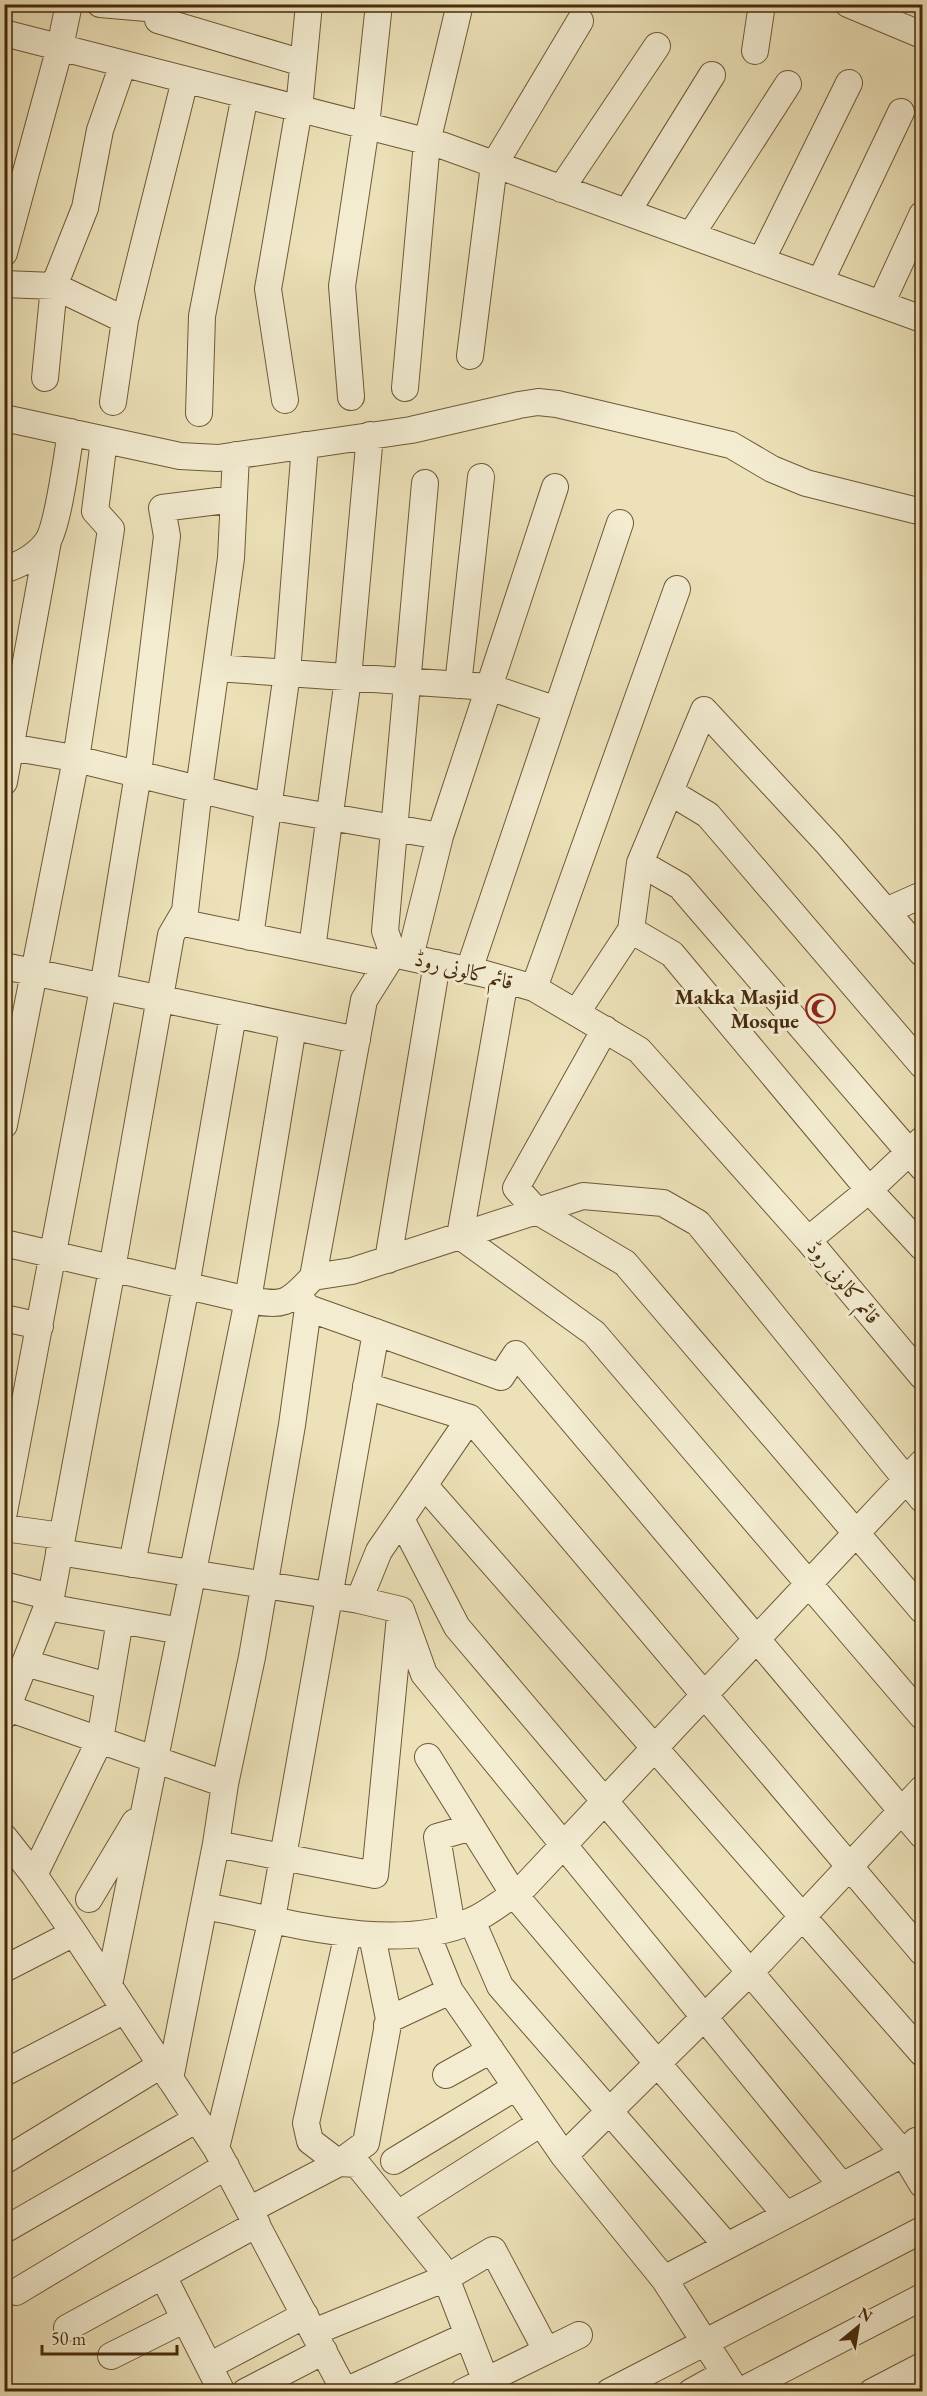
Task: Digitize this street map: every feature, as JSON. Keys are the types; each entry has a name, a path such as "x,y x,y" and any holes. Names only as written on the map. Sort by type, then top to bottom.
{"street":[{"path":"4,253 60,47 69,4"},
{"path":"100,4 157,7 158,20 303,63"},
{"path":"285,400 268,289 299,109 309,4"},
{"path":"351,397 342,286 366,126 379,4"},
{"path":"405,388 427,142 460,4"},
{"path":"754,51 762,4"},
{"path":"848,4 922,36"},
{"path":"470,357 494,165 580,21"},
{"path":"4,33 427,142 922,319"},
{"path":"561,189 657,46"},
{"path":"45,378 54,286 85,208 100,130 123,64"},
{"path":"627,212 712,75"},
{"path":"113,402 125,321 185,80"},
{"path":"761,261 849,82"},
{"path":"690,235 788,84"},
{"path":"199,413 202,316 245,95"},
{"path":"820,282 901,112"},
{"path":"881,304 922,215"},
{"path":"4,284 54,286 125,321"},
{"path":"4,418 180,456 218,458 411,430 538,402 557,404 731,445 772,469 806,483 922,512"},
{"path":"4,782 8,746 71,432"},
{"path":"312,949 348,678 370,435"},
{"path":"4,1125 76,759 111,529 95,511 104,440"},
{"path":"250,937 287,673 305,445"},
{"path":"225,1784 100,1740 6,1712 49,1602 112,1269 171,935 184,911 231,558 236,455"},
{"path":"458,685 481,477"},
{"path":"396,958 385,931 425,483"},
{"path":"396,958 440,836 555,487"},
{"path":"4,1512 10,1454 40,1326 103,988 138,774 167,536 162,508 234,499"},
{"path":"470,970 620,523"},
{"path":"4,570 27,562 48,541"},
{"path":"534,987 677,589"},
{"path":"216,668 489,687 557,710"},
{"path":"577,1012 631,930 640,863 704,710 828,844 922,953"},
{"path":"8,746 76,759 268,806 440,836"},
{"path":"670,792 708,814 922,1065"},
{"path":"640,863 680,886 918,1153 808,1240"},
{"path":"886,911 922,895"},
{"path":"179,922 312,949 396,958"},
{"path":"631,930 672,954 869,1191 922,1247"},
{"name":"قائم کالونی روڈ","path":"166,2072 205,1906 225,1784 252,1657 292,1425 306,1293 364,1000 396,958 437,963 534,987 639,1050 808,1240 922,1376"},
{"path":"388,1260 437,963"},
{"path":"4,966 357,1040"},
{"path":"460,1236 505,980"},
{"path":"132,1564 186,1286 233,1015"},
{"path":"109,1985 248,1300 293,1027"},
{"path":"605,1029 516,1188 537,1211 625,1263 922,1610"},
{"path":"4,1243 276,1305 352,1271 583,1196 663,1203 698,1222 914,1471 922,1499"},
{"path":"460,1236 594,1333 922,1716"},
{"path":"306,1293 376,1332 501,1377 516,1353 922,1835"},
{"path":"4,1318 40,1326"},
{"path":"16,2292 221,2157 272,1919 376,1332"},
{"path":"366,1386 470,1418 922,1952"},
{"path":"359,1600 379,1551 470,1418"},
{"path":"205,1906 360,1934 427,1934 462,1924 525,1886 914,1471"},
{"path":"424,1485 922,2053"},
{"path":"401,1519 457,1627 750,1972 913,2149 922,2184"},
{"path":"4,1528 132,1564 264,1587 359,1600 401,1610"},
{"path":"4,1585 49,1602 120,1620 181,1632"},
{"path":"216,1844 375,1875 401,1610"},
{"path":"401,1610 424,1674 842,2186"},
{"path":"120,1620 100,1740 15,1857 74,1933 221,2157 344,2391 468,2335"},
{"path":"25,1663 108,1686"},
{"path":"428,1757 513,1893 786,2216"},
{"path":"564,2156 750,1972 922,1789"},
{"path":"89,1899 146,1804"},
{"path":"472,1827 436,1837 462,1924 500,1986 727,2246"},
{"path":"4,1969 74,1933"},
{"path":"67,2328 163,2276 339,2163 366,2143 389,2019 360,1934"},
{"path":"360,1934 306,2123 310,2140 339,2163 357,2164 439,2265 488,2386"},
{"path":"427,1934 450,1991 564,2156 664,2279 734,2385"},
{"path":"387,2025 392,2018 450,1991"},
{"path":"4,2073 125,2010"},
{"path":"446,2075 491,2050"},
{"path":"4,2161 166,2072"},
{"path":"394,2161 516,2086"},
{"path":"4,2230 197,2119"},
{"path":"398,2214 541,2123"},
{"path":"664,2279 913,2149 922,2135"},
{"path":"609,2391 922,2230"},
{"path":"209,2366 314,2333 446,2278 493,2250 546,2350"},
{"path":"163,2276 222,2391"},
{"path":"691,2391 734,2385 922,2297"},
{"path":"111,2356 185,2319"},
{"path":"245,2391 314,2333"},
{"path":"463,2391 488,2386 546,2350 579,2335"},
{"path":"872,2391 922,2366"}],"place":[{"name":"Makka Masjid Mosque","path":"820,1008"}]}
